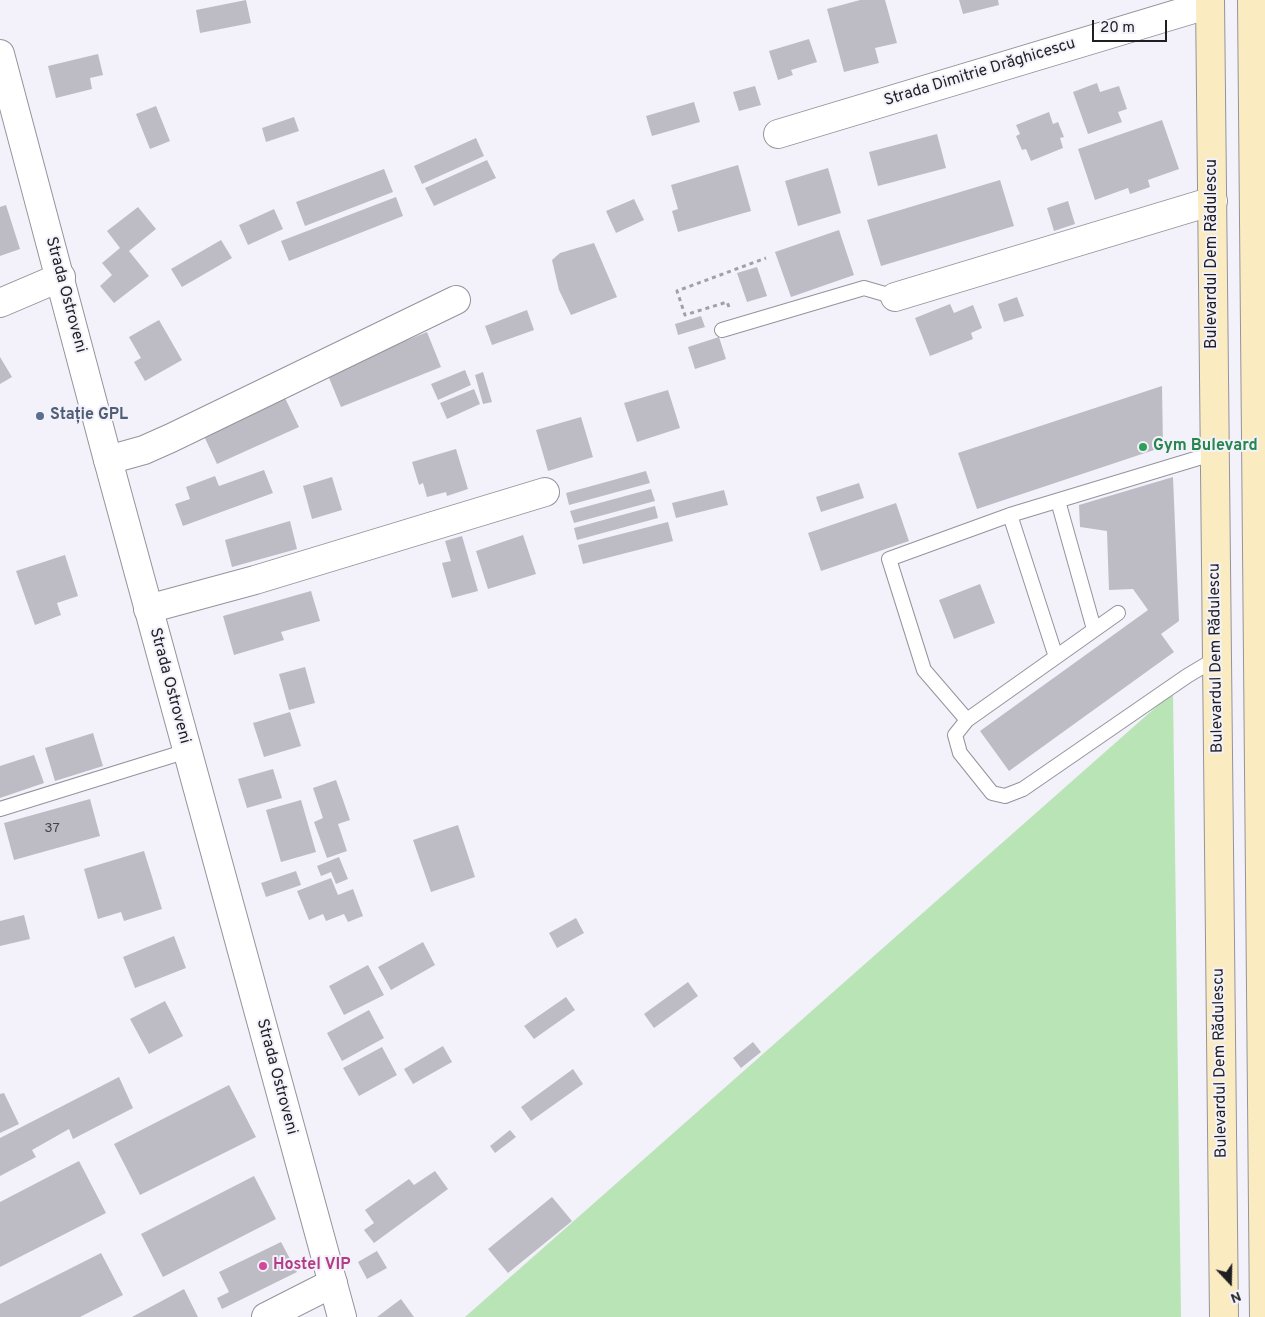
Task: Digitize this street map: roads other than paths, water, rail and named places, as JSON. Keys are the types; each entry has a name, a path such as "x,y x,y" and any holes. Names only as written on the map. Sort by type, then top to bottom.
{"main road":[{"name":"Bulevardul Dem Rădulescu","path":"1210,2 1224,1317"},
{"path":"1256,8 1260,222 1258,600 1264,1310"},
{"path":"1217,600 1258,600"}],"street":[{"name":"Strada Dimitrie Drăghicescu","path":"778,134 1210,2"},
{"name":"Strada Ostroveni","path":"0,54 148,609 342,1317"},
{"path":"896,297 1213,201"},
{"path":"0,303 61,277"},
{"path":"108,460 144,450 171,438 456,300"},
{"path":"148,609 255,580 545,492"},
{"path":"266,1317 333,1283"}],"lane":[{"path":"729,329 864,288 896,297"},
{"path":"967,720 924,670 889,559 1010,515 1216,453"},
{"path":"1058,501 1094,629"},
{"path":"1010,515 1056,657"},
{"path":"1118,613 967,720 955,735 960,753 992,793 1005,796 1023,789 1187,676 1217,658"},
{"path":"0,810 187,751"}],"place":[{"name":"Stație GPL","path":"40,416"},
{"name":"Gym Bulevard","path":"1143,447"},
{"name":"Hostel VIP","path":"263,1266"}]}
